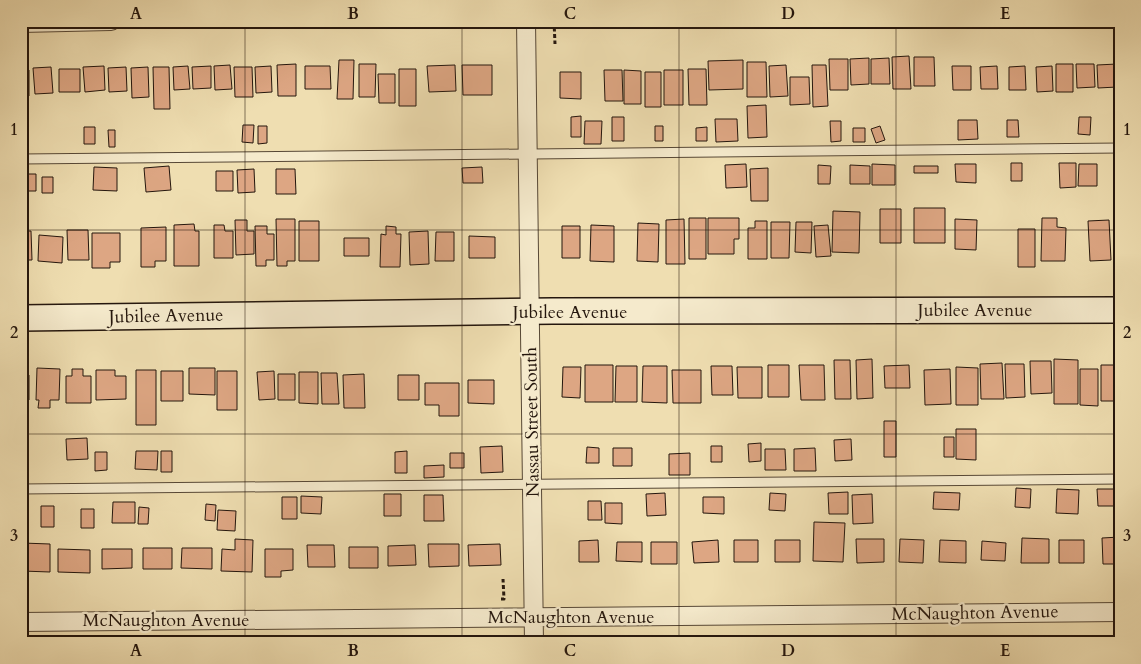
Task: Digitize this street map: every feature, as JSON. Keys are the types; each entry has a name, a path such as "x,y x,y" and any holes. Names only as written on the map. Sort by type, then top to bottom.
{"main road":[{"name":"Jubilee Avenue","path":"21,318 531,312 1120,310"}],"street":[{"path":"21,23 111,21"},
{"name":"Nassau Street South","path":"526,21 534,643"},
{"name":"McNaughton Avenue","path":"21,622 1120,612"}],"lane":[{"path":"21,158 1120,148"},
{"path":"21,489 1120,479"}],"path":[{"path":"554,21 554,44"},
{"path":"495,599 504,599 504,579"}],"building":[{"path":"909,56 911,89 893,89 892,57"},
{"path":"914,57 934,57 935,86 914,86"},
{"path":"869,58 869,84 851,85 850,59"},
{"path":"889,58 890,84 871,84 871,59"},
{"path":"829,59 848,59 848,90 830,90"},
{"path":"339,60 354,60 353,99 337,99"},
{"path":"743,60 743,89 709,90 708,61"},
{"path":"747,62 766,62 767,97 747,97"},
{"path":"296,64 296,96 278,96 277,65"},
{"path":"359,64 376,64 375,97 359,97"},
{"path":"1056,64 1073,64 1073,92 1056,92"},
{"path":"1076,64 1094,64 1095,87 1077,88"},
{"path":"1117,64 1117,87 1098,88 1097,65"},
{"path":"230,65 232,89 215,90 214,66"},
{"path":"455,65 456,91 429,92 427,66"},
{"path":"462,65 492,65 492,95 463,95"},
{"path":"786,65 788,96 770,97 769,66"},
{"path":"812,65 826,65 828,106 813,107"},
{"path":"104,66 105,90 85,92 83,67"},
{"path":"188,66 190,89 174,90 173,67"},
{"path":"211,66 211,88 193,89 192,67"},
{"path":"271,66 272,92 256,93 255,67"},
{"path":"305,66 330,66 331,89 305,89"},
{"path":"952,66 971,66 971,90 953,90"},
{"path":"997,66 998,89 981,89 980,67"},
{"path":"1025,66 1026,90 1009,90 1009,67"},
{"path":"1052,66 1053,91 1037,92 1036,67"},
{"path":"51,67 53,93 35,94 33,68"},
{"path":"126,67 127,91 109,92 108,68"},
{"path":"148,67 149,97 132,98 131,68"},
{"path":"153,67 169,67 170,109 154,109"},
{"path":"234,67 252,67 253,97 235,97"},
{"path":"59,69 80,69 80,92 59,92"},
{"path":"399,69 416,69 416,106 399,106"},
{"path":"688,69 706,69 707,105 689,105"},
{"path":"21,70 29,70 29,96 21,96"},
{"path":"604,70 622,70 623,101 605,101"},
{"path":"624,70 641,71 641,104 624,104"},
{"path":"664,70 683,70 683,105 664,105"},
{"path":"560,72 581,72 581,99 560,98"},
{"path":"645,72 661,72 661,107 645,107"},
{"path":"378,74 395,74 395,103 379,103"},
{"path":"790,77 809,77 810,104 790,105"},
{"path":"766,105 767,137 748,138 747,106"},
{"path":"581,116 581,137 571,137 571,117"},
{"path":"612,117 624,117 624,141 612,141"},
{"path":"1079,117 1091,117 1090,135 1078,134"},
{"path":"715,119 737,119 738,141 716,142"},
{"path":"958,120 977,120 978,139 958,140"},
{"path":"1007,120 1018,120 1019,137 1007,137"},
{"path":"1117,120 1120,120 1120,137 1117,137"},
{"path":"585,121 602,121 601,144 584,144"},
{"path":"830,121 841,121 841,141 831,142"},
{"path":"243,125 254,125 253,143 242,142"},
{"path":"258,126 267,126 267,143 258,144"},
{"path":"655,126 663,126 663,141 655,141"},
{"path":"880,126 885,140 876,143 871,129"},
{"path":"84,127 95,127 95,144 84,144"},
{"path":"707,127 707,141 696,141 696,128"},
{"path":"853,128 865,128 865,142 853,142"},
{"path":"108,130 115,130 115,147 109,147"},
{"path":"1011,163 1022,163 1022,181 1011,181"},
{"path":"1059,163 1076,163 1076,187 1060,188"},
{"path":"746,164 747,187 726,188 725,165"},
{"path":"872,164 895,165 895,185 872,185"},
{"path":"955,164 976,164 976,183 956,182"},
{"path":"1079,164 1097,164 1097,186 1078,186"},
{"path":"818,165 831,166 830,184 818,184"},
{"path":"850,165 870,166 870,184 850,184"},
{"path":"169,166 171,190 146,192 144,168"},
{"path":"914,166 938,166 938,173 914,173"},
{"path":"94,167 117,168 117,191 93,190"},
{"path":"482,167 483,183 463,183 462,168"},
{"path":"768,168 768,201 751,201 750,169"},
{"path":"254,169 255,192 238,193 237,170"},
{"path":"276,169 295,169 296,194 276,194"},
{"path":"216,171 233,171 233,191 216,191"},
{"path":"25,174 36,174 36,191 25,191"},
{"path":"42,177 53,177 53,193 42,193"},
{"path":"914,208 945,208 945,243 914,243"},
{"path":"880,209 901,209 901,243 880,243"},
{"path":"833,211 860,212 859,253 832,252"},
{"path":"689,218 706,218 706,259 689,259"},
{"path":"708,218 739,218 739,239 734,239 734,254 708,254"},
{"path":"1042,218 1057,218 1057,227 1066,228 1065,261 1041,261"},
{"path":"276,219 295,219 295,261 287,261 287,266 277,266"},
{"path":"684,219 685,264 666,264 666,220"},
{"path":"955,219 977,220 976,250 955,249"},
{"path":"235,220 247,220 247,231 254,231 254,254 236,255"},
{"path":"1109,220 1111,260 1090,261 1088,221"},
{"path":"299,221 319,221 319,261 299,261"},
{"path":"755,221 767,221 767,259 748,259 748,228 755,228"},
{"path":"771,222 790,222 789,258 771,258"},
{"path":"796,222 812,222 811,253 795,252"},
{"path":"638,223 659,224 658,262 637,261"},
{"path":"194,224 195,231 199,231 199,266 174,266 174,225"},
{"path":"214,225 224,225 225,231 233,231 233,258 214,258"},
{"path":"591,225 614,226 614,262 590,261"},
{"path":"828,225 831,256 816,257 814,226"},
{"path":"255,226 267,226 267,234 274,234 274,260 266,260 266,266 256,266"},
{"path":"386,226 396,227 396,234 401,234 400,267 380,267 381,234 386,235"},
{"path":"562,226 580,226 580,258 562,258"},
{"path":"166,227 166,261 155,261 155,267 141,267 141,228"},
{"path":"1018,229 1035,229 1035,267 1018,267"},
{"path":"67,230 88,230 89,260 68,260"},
{"path":"21,231 31,231 32,260 21,260"},
{"path":"428,231 429,264 410,265 409,232"},
{"path":"436,232 454,232 454,261 435,261"},
{"path":"92,233 120,233 120,262 110,262 110,268 92,268"},
{"path":"39,235 63,237 62,263 38,261"},
{"path":"469,236 495,237 495,258 469,258"},
{"path":"344,238 369,238 369,256 344,256"},
{"path":"872,359 873,398 857,399 856,360"},
{"path":"1054,359 1078,360 1078,404 1054,404"},
{"path":"834,360 850,360 851,399 835,399"},
{"path":"1030,361 1051,361 1052,393 1031,394"},
{"path":"1002,363 1004,399 981,399 980,364"},
{"path":"1005,364 1024,364 1025,397 1006,398"},
{"path":"585,365 613,365 613,402 585,402"},
{"path":"768,365 789,365 789,397 768,397"},
{"path":"799,365 824,365 825,400 801,400"},
{"path":"909,365 910,388 885,388 884,366"},
{"path":"1101,365 1119,365 1119,401 1101,401"},
{"path":"616,366 637,366 637,402 615,402"},
{"path":"643,366 667,366 667,403 642,402"},
{"path":"711,366 732,366 733,395 712,395"},
{"path":"563,367 581,367 580,398 562,397"},
{"path":"737,367 762,367 762,398 738,398"},
{"path":"956,367 978,368 978,405 956,405"},
{"path":"37,368 60,369 59,400 50,400 50,408 38,408 39,400 36,400"},
{"path":"189,368 215,368 215,395 189,394"},
{"path":"72,369 83,369 83,376 91,376 91,403 66,403 66,376 72,376"},
{"path":"950,369 951,404 925,405 924,370"},
{"path":"1080,369 1098,369 1098,406 1080,405"},
{"path":"96,370 115,370 115,376 126,376 126,399 96,400"},
{"path":"136,370 156,370 156,425 136,425"},
{"path":"672,370 701,370 701,403 673,403"},
{"path":"161,371 183,371 183,401 161,401"},
{"path":"217,371 237,371 237,410 217,410"},
{"path":"274,371 275,399 259,400 257,372"},
{"path":"299,372 318,372 318,404 299,403"},
{"path":"321,373 337,373 339,404 322,404"},
{"path":"278,374 295,374 295,400 278,400"},
{"path":"364,374 365,408 344,408 343,375"},
{"path":"21,375 29,375 29,400 21,400"},
{"path":"398,375 419,375 419,400 398,400"},
{"path":"468,380 494,380 494,404 468,403"},
{"path":"425,383 459,383 459,416 439,416 439,405 425,405"},
{"path":"884,421 896,421 896,457 884,457"},
{"path":"956,429 976,429 976,460 956,459"},
{"path":"944,437 954,437 954,457 944,457"},
{"path":"87,438 88,459 67,460 66,439"},
{"path":"851,439 852,460 835,461 834,440"},
{"path":"761,443 761,461 749,462 748,444"},
{"path":"502,446 503,472 481,473 480,447"},
{"path":"711,446 722,446 722,462 711,462"},
{"path":"587,447 599,448 599,463 586,463"},
{"path":"613,448 632,448 632,466 613,466"},
{"path":"815,448 816,471 794,471 794,449"},
{"path":"765,449 785,449 786,470 765,470"},
{"path":"136,451 158,451 157,470 135,469"},
{"path":"161,451 172,451 172,472 161,472"},
{"path":"407,451 407,473 395,473 395,452"},
{"path":"95,452 107,452 107,470 95,471"},
{"path":"450,453 464,453 464,468 450,468"},
{"path":"690,453 690,475 669,475 669,454"},
{"path":"444,465 444,477 424,478 424,466"},
{"path":"1016,488 1031,489 1030,508 1015,507"},
{"path":"1057,489 1079,490 1078,514 1056,513"},
{"path":"1097,489 1116,489 1116,506 1098,506"},
{"path":"848,492 848,514 829,514 828,493"},
{"path":"934,492 960,493 959,510 933,509"},
{"path":"665,493 666,515 647,516 646,494"},
{"path":"770,493 786,494 785,511 769,510"},
{"path":"384,494 401,494 401,516 384,516"},
{"path":"872,494 873,523 853,524 852,495"},
{"path":"424,495 443,495 444,521 424,521"},
{"path":"301,496 322,497 321,514 301,513"},
{"path":"282,497 297,497 297,519 282,519"},
{"path":"703,497 724,497 724,514 703,513"},
{"path":"588,501 601,501 602,520 588,520"},
{"path":"113,502 135,502 135,523 112,523"},
{"path":"605,503 622,503 622,524 605,523"},
{"path":"206,504 216,505 215,521 205,520"},
{"path":"41,506 54,506 54,527 41,527"},
{"path":"139,507 149,508 148,524 138,524"},
{"path":"81,509 94,509 94,528 81,528"},
{"path":"218,510 236,511 235,531 217,530"},
{"path":"814,522 845,523 843,562 813,561"},
{"path":"1120,537 1120,564 1103,564 1102,538"},
{"path":"1022,538 1049,539 1049,563 1021,563"},
{"path":"235,539 253,540 252,572 221,571 222,549 235,550"},
{"path":"856,539 884,539 884,562 857,563"},
{"path":"900,539 924,540 923,563 899,562"},
{"path":"598,540 599,562 579,562 579,541"},
{"path":"718,540 719,562 694,563 692,542"},
{"path":"734,540 758,540 758,562 734,562"},
{"path":"775,540 800,540 800,562 775,562"},
{"path":"940,540 966,541 966,563 939,562"},
{"path":"1059,540 1084,540 1084,563 1059,563"},
{"path":"982,541 1006,543 1005,561 981,560"},
{"path":"617,542 642,542 642,562 616,561"},
{"path":"651,542 677,542 677,564 651,564"},
{"path":"22,543 50,544 50,572 22,571"},
{"path":"428,544 459,544 459,566 429,567"},
{"path":"500,544 501,565 469,566 468,545"},
{"path":"307,545 334,545 335,567 308,567"},
{"path":"415,545 416,565 388,566 388,546"},
{"path":"349,547 378,547 378,568 349,568"},
{"path":"143,548 172,548 172,569 143,569"},
{"path":"182,548 212,548 212,569 181,568"},
{"path":"58,549 90,550 90,573 58,572"},
{"path":"102,549 132,549 132,568 102,569"},
{"path":"265,549 293,549 293,570 281,571 281,577 265,577"}]}
